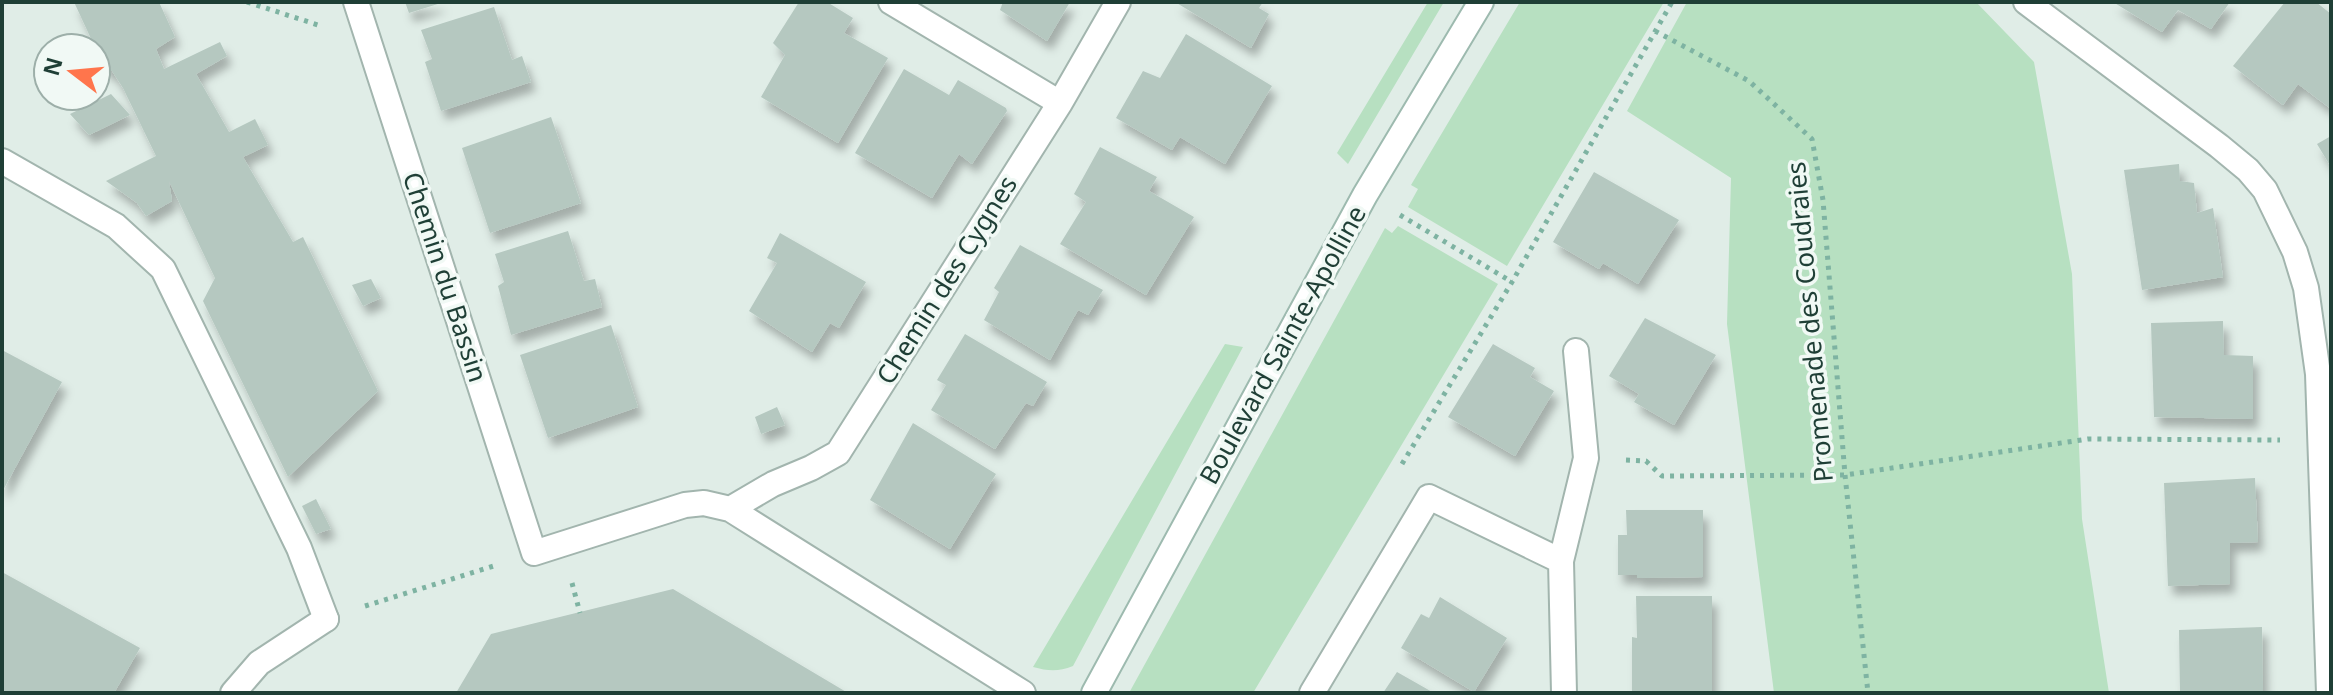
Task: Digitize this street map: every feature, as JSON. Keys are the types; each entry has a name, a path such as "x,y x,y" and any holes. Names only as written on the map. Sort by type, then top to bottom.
{"street":[{"name":"Chemin du Bassin","path":"356,2 534,553"},
{"path":"891,2 1060,103"},
{"name":"Chemin des Cygnes","path":"730,509 773,484 838,453 1060,103 1118,2"},
{"name":"Boulevard Sainte-Apolline","path":"1094,693 1365,195 1481,2"},
{"path":"2026,2 2248,170 2265,190 2295,252 2306,288 2326,440 2329,693"},
{"path":"2,161 116,226 163,269 299,548 326,619 259,663 233,693"},
{"path":"1564,693 1561,561 1586,458 1576,351"},
{"path":"1312,693 1429,497 1561,561"},
{"path":"534,553 685,505 704,503 730,509 1023,693"}],"path":[{"path":"247,2 369,41"},
{"path":"265,2 269,9"},
{"path":"1394,477 1512,282 1672,2"},
{"name":"Promenade des Coudraies","path":"1655,31 1749,81 1812,139 1823,200 1845,475 1868,693"},
{"path":"1392,210 1512,282"},
{"path":"1586,458 1646,461 1662,476 1845,475 2088,439 2326,440"},
{"path":"326,619 534,553"}],"green space":[{"path":"1428,2 1444,2 1348,164 1337,153"},
{"path":"1520,2 1664,2 1507,266 1408,207 1418,189 1411,185"},
{"path":"1687,2 1976,2 2034,62 2072,274 2082,519 2109,693 1774,693 1727,324 1731,178 1627,111"},
{"path":"1398,226 1498,284 1253,693 1129,693 1385,228 1392,233"},
{"path":"1225,344 1243,347 1073,666 1053,670 1033,667"}],"building":[{"path":"74,2 159,2 175,37 156,49 164,69 220,42 227,56 196,74 229,132 255,119 268,145 243,157 293,242 303,237 378,391 288,477 203,301 215,278 169,181 172,201 146,216 137,203 106,181 156,156 112,71 112,32 88,32"},
{"path":"405,2 441,2 441,3 409,13"},
{"path":"799,2 827,2 853,18 844,33 888,58 838,143 761,97 785,55 773,43"},
{"path":"1003,2 1070,2 1047,41 1000,10"},
{"path":"1175,2 1263,2 1259,8 1269,14 1251,48"},
{"path":"2113,2 2230,2 2211,29 2178,10 2162,32"},
{"path":"2285,2 2316,2 2331,14 2331,109 2298,84 2283,105 2233,66"},
{"path":"494,7 512,60 522,56 531,82 441,111 425,62 432,59 421,30"},
{"path":"1186,34 1272,86 1225,164 1180,137 1172,150 1116,118 1143,71 1160,78"},
{"path":"904,69 949,95 958,80 1007,111 972,164 959,154 932,198 855,153"},
{"path":"112,95 130,115 89,135 70,114 112,112"},
{"path":"551,117 581,203 490,233 462,148"},
{"path":"2331,136 2331,167 2317,144"},
{"path":"1100,147 1157,177 1149,191 1194,217 1146,295 1060,244 1086,202 1074,194"},
{"path":"2179,164 2180,181 2194,183 2197,213 2213,208 2223,277 2142,290 2124,170"},
{"path":"1594,172 1679,220 1638,284 1603,263 1599,269 1553,242"},
{"path":"568,231 584,281 595,279 602,307 511,335 498,286 504,282 495,254"},
{"path":"780,233 866,282 839,328 830,323 812,352 749,311 777,263 767,258"},
{"path":"1020,245 1103,290 1088,315 1078,310 1050,360 984,320 999,292 994,288"},
{"path":"371,279 381,298 363,306 352,285"},
{"path":"1645,318 1716,355 1674,425 1634,402 1639,394 1609,376"},
{"path":"2223,321 2224,355 2253,356 2253,419 2154,417 2151,323"},
{"path":"611,325 638,407 548,438 520,355"},
{"path":"965,334 1047,382 1033,406 1026,403 995,449 931,410 946,385 937,380"},
{"path":"1493,344 1535,368 1530,377 1554,391 1515,456 1448,417"},
{"path":"2,350 62,382 2,492"},
{"path":"777,407 785,425 761,434 755,417"},
{"path":"913,423 996,474 950,549 870,500"},
{"path":"2255,478 2258,542 2230,543 2230,584 2168,586 2164,483"},
{"path":"316,499 331,529 316,534 302,506"},
{"path":"1626,510 1703,510 1703,577 1637,578 1637,575 1618,575 1618,535 1627,535"},
{"path":"2,572 140,648 114,693 2,693"},
{"path":"673,589 848,693 456,693 491,634"},
{"path":"1636,596 1712,596 1712,693 1632,692 1632,637 1637,638"},
{"path":"1440,597 1507,638 1474,692 1401,648 1421,614 1429,618"},
{"path":"2262,627 2263,693 2180,693 2179,630"},
{"path":"1397,672 1434,693 1383,693"}]}
